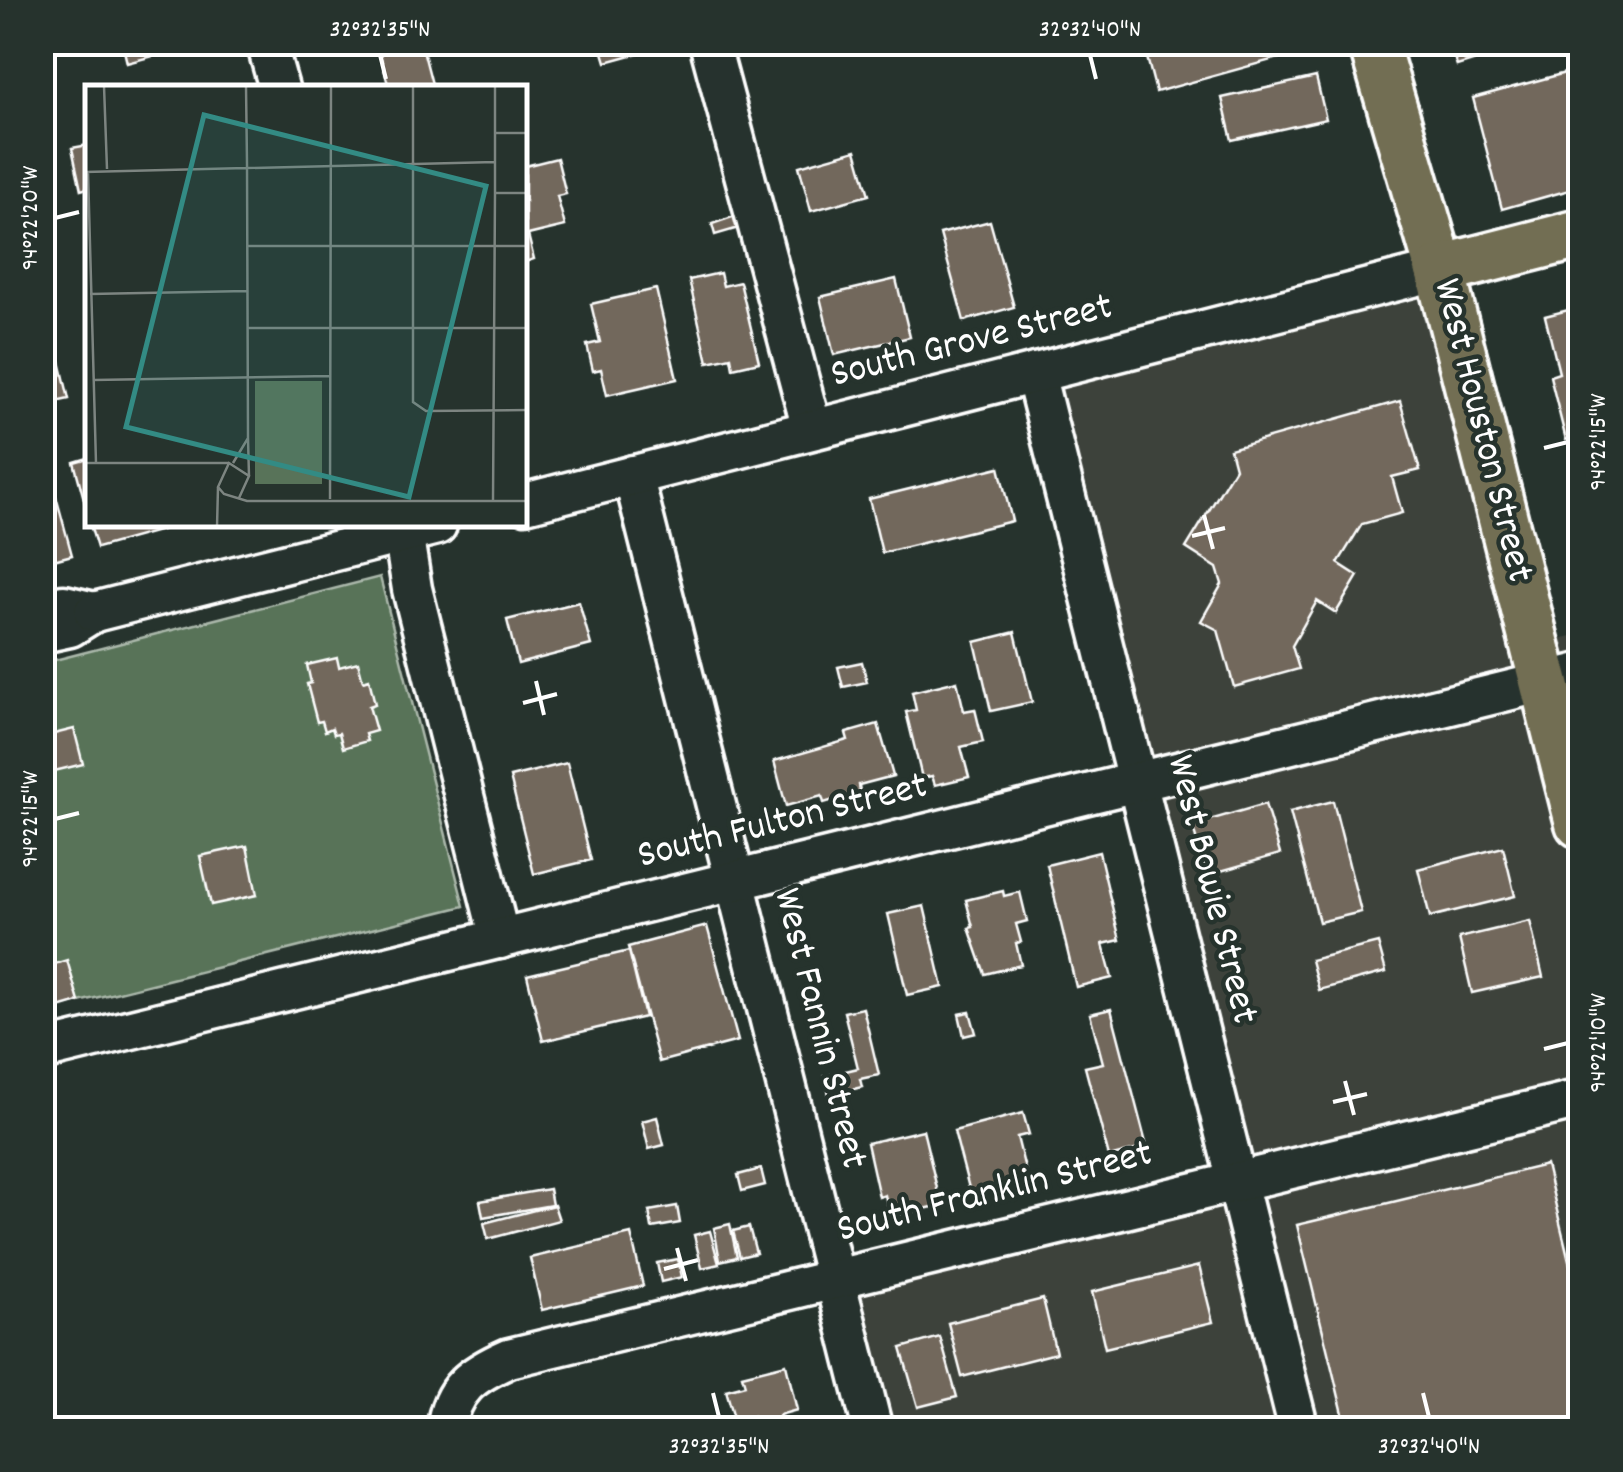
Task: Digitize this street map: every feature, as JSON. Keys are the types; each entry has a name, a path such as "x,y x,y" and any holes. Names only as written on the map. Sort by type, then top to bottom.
{"main road":[{"name":"West Houston Street","path":"1373,42 1563,678 1580,823"},
{"path":"1440,270 1580,234"}],"street":[{"path":"266,42 279,85"},
{"path":"709,42 812,430"},
{"name":"South Grove Street","path":"528,501 1440,270"},
{"name":"West Bowie Street","path":"1035,373 1299,1430"},
{"name":"West Fannin Street","path":"633,475 873,1430"},
{"path":"42,633 70,626 94,612 414,528 412,590 500,938"},
{"path":"42,609 64,605 94,612"},
{"name":"South Fulton Street","path":"42,1050 1563,678"},
{"name":"South Franklin Street","path":"447,1419 474,1374 508,1358 1580,1099"}],"shaded area":[{"path":"1423,285 1514,650 1580,634 1580,1429 891,1429 857,1289 1246,1194 1046,377"}],"green space":[{"path":"380,577 464,906 43,1011 43,663"}],"building":[{"path":"122,42 194,42 195,45 127,63"},
{"path":"377,42 421,42 432,85 388,85"},
{"path":"600,42 675,42 675,43 606,62"},
{"path":"1143,42 1290,42 1293,54 1156,92"},
{"path":"1449,42 1523,42 1524,45 1457,66"},
{"path":"1580,69 1580,187 1502,209 1473,98"},
{"path":"1316,77 1326,119 1232,140 1222,98"},
{"path":"85,146 85,189 81,190 72,148"},
{"path":"856,150 869,195 811,211 799,166"},
{"path":"557,158 566,194 557,196 565,226 528,235 528,165"},
{"path":"735,216 739,228 715,235 712,224"},
{"path":"990,221 1014,307 964,321 940,234"},
{"path":"528,235 534,259 528,261"},
{"path":"720,273 723,286 740,282 759,362 733,368 731,357 708,362 689,280"},
{"path":"896,279 910,337 834,355 820,297"},
{"path":"656,289 677,379 607,395 601,369 593,371 587,345 600,342 591,304"},
{"path":"1580,307 1580,436 1566,440 1550,376 1559,373 1545,316"},
{"path":"54,336 69,399 42,405 42,339"},
{"path":"1400,401 1420,470 1392,477 1402,513 1362,524 1338,563 1358,576 1336,613 1317,601 1292,646 1299,669 1234,687 1218,630 1201,621 1222,584 1217,568 1186,548 1235,468 1230,449"},
{"path":"42,445 72,555 42,563"},
{"path":"85,459 85,503 74,462"},
{"path":"999,467 1012,521 882,553 869,499"},
{"path":"91,528 162,530 97,548"},
{"path":"579,602 591,645 518,664 507,620"},
{"path":"1015,632 1032,702 991,711 975,642"},
{"path":"337,658 339,667 358,662 363,681 369,679 375,704 369,706 376,731 365,734 367,741 343,748 339,733 334,734 332,728 325,731 322,721 317,722 307,684 311,683 307,665"},
{"path":"862,662 867,682 843,687 838,667"},
{"path":"957,681 964,711 975,709 983,742 961,747 969,777 935,785 932,776 922,778 906,712 916,710 912,692"},
{"path":"878,724 893,776 859,785 860,792 824,803 822,796 786,806 774,761 848,740 846,733"},
{"path":"74,729 83,764 42,774 42,737"},
{"path":"567,763 591,860 534,874 510,777"},
{"path":"1333,801 1361,912 1319,922 1290,812"},
{"path":"1265,804 1280,854 1207,875 1192,825"},
{"path":"247,846 257,895 211,905 200,856"},
{"path":"1503,847 1515,896 1430,917 1418,869"},
{"path":"1099,852 1120,940 1103,944 1112,978 1076,987 1047,865"},
{"path":"1003,891 1004,896 1020,892 1027,921 1016,924 1021,965 985,974 969,928 973,927 966,900"},
{"path":"924,906 943,987 907,995 888,914"},
{"path":"1530,921 1543,977 1472,993 1459,938"},
{"path":"707,926 738,1041 659,1062 628,947"},
{"path":"1378,943 1386,972 1319,990 1311,960"},
{"path":"629,951 645,1017 543,1041 527,975"},
{"path":"67,960 79,1002 42,1013 42,968"},
{"path":"863,1008 879,1075 860,1079 862,1087 829,1095 825,1076 858,1068 844,1012"},
{"path":"1111,1009 1147,1147 1109,1157 1085,1067 1103,1063 1090,1014"},
{"path":"970,1012 976,1033 964,1036 959,1014"},
{"path":"1023,1113 1029,1134 1017,1137 1027,1177 970,1192 954,1131"},
{"path":"657,1117 664,1145 649,1149 642,1121"},
{"path":"923,1130 941,1205 890,1217 885,1195 879,1197 867,1143"},
{"path":"1546,1165 1580,1306 1580,1430 1517,1430 1515,1422 1483,1430 1347,1430 1297,1225"},
{"path":"761,1169 765,1185 742,1191 738,1175"},
{"path":"549,1189 552,1205 483,1217 480,1201"},
{"path":"554,1205 559,1220 488,1239 484,1223"},
{"path":"677,1206 680,1223 652,1228 649,1211"},
{"path":"730,1224 737,1257 720,1261 714,1228"},
{"path":"749,1227 756,1253 740,1257 733,1231"},
{"path":"710,1231 719,1264 702,1268 694,1235"},
{"path":"631,1234 643,1286 542,1310 530,1258"},
{"path":"678,1259 682,1277 661,1282 657,1263"},
{"path":"1199,1266 1213,1322 1105,1348 1092,1292"},
{"path":"1043,1299 1056,1353 962,1377 948,1323"},
{"path":"940,1337 957,1397 918,1407 901,1348"},
{"path":"786,1364 797,1410 779,1415 783,1430 757,1430 753,1416 735,1421 726,1390 745,1385 742,1375"}]}
